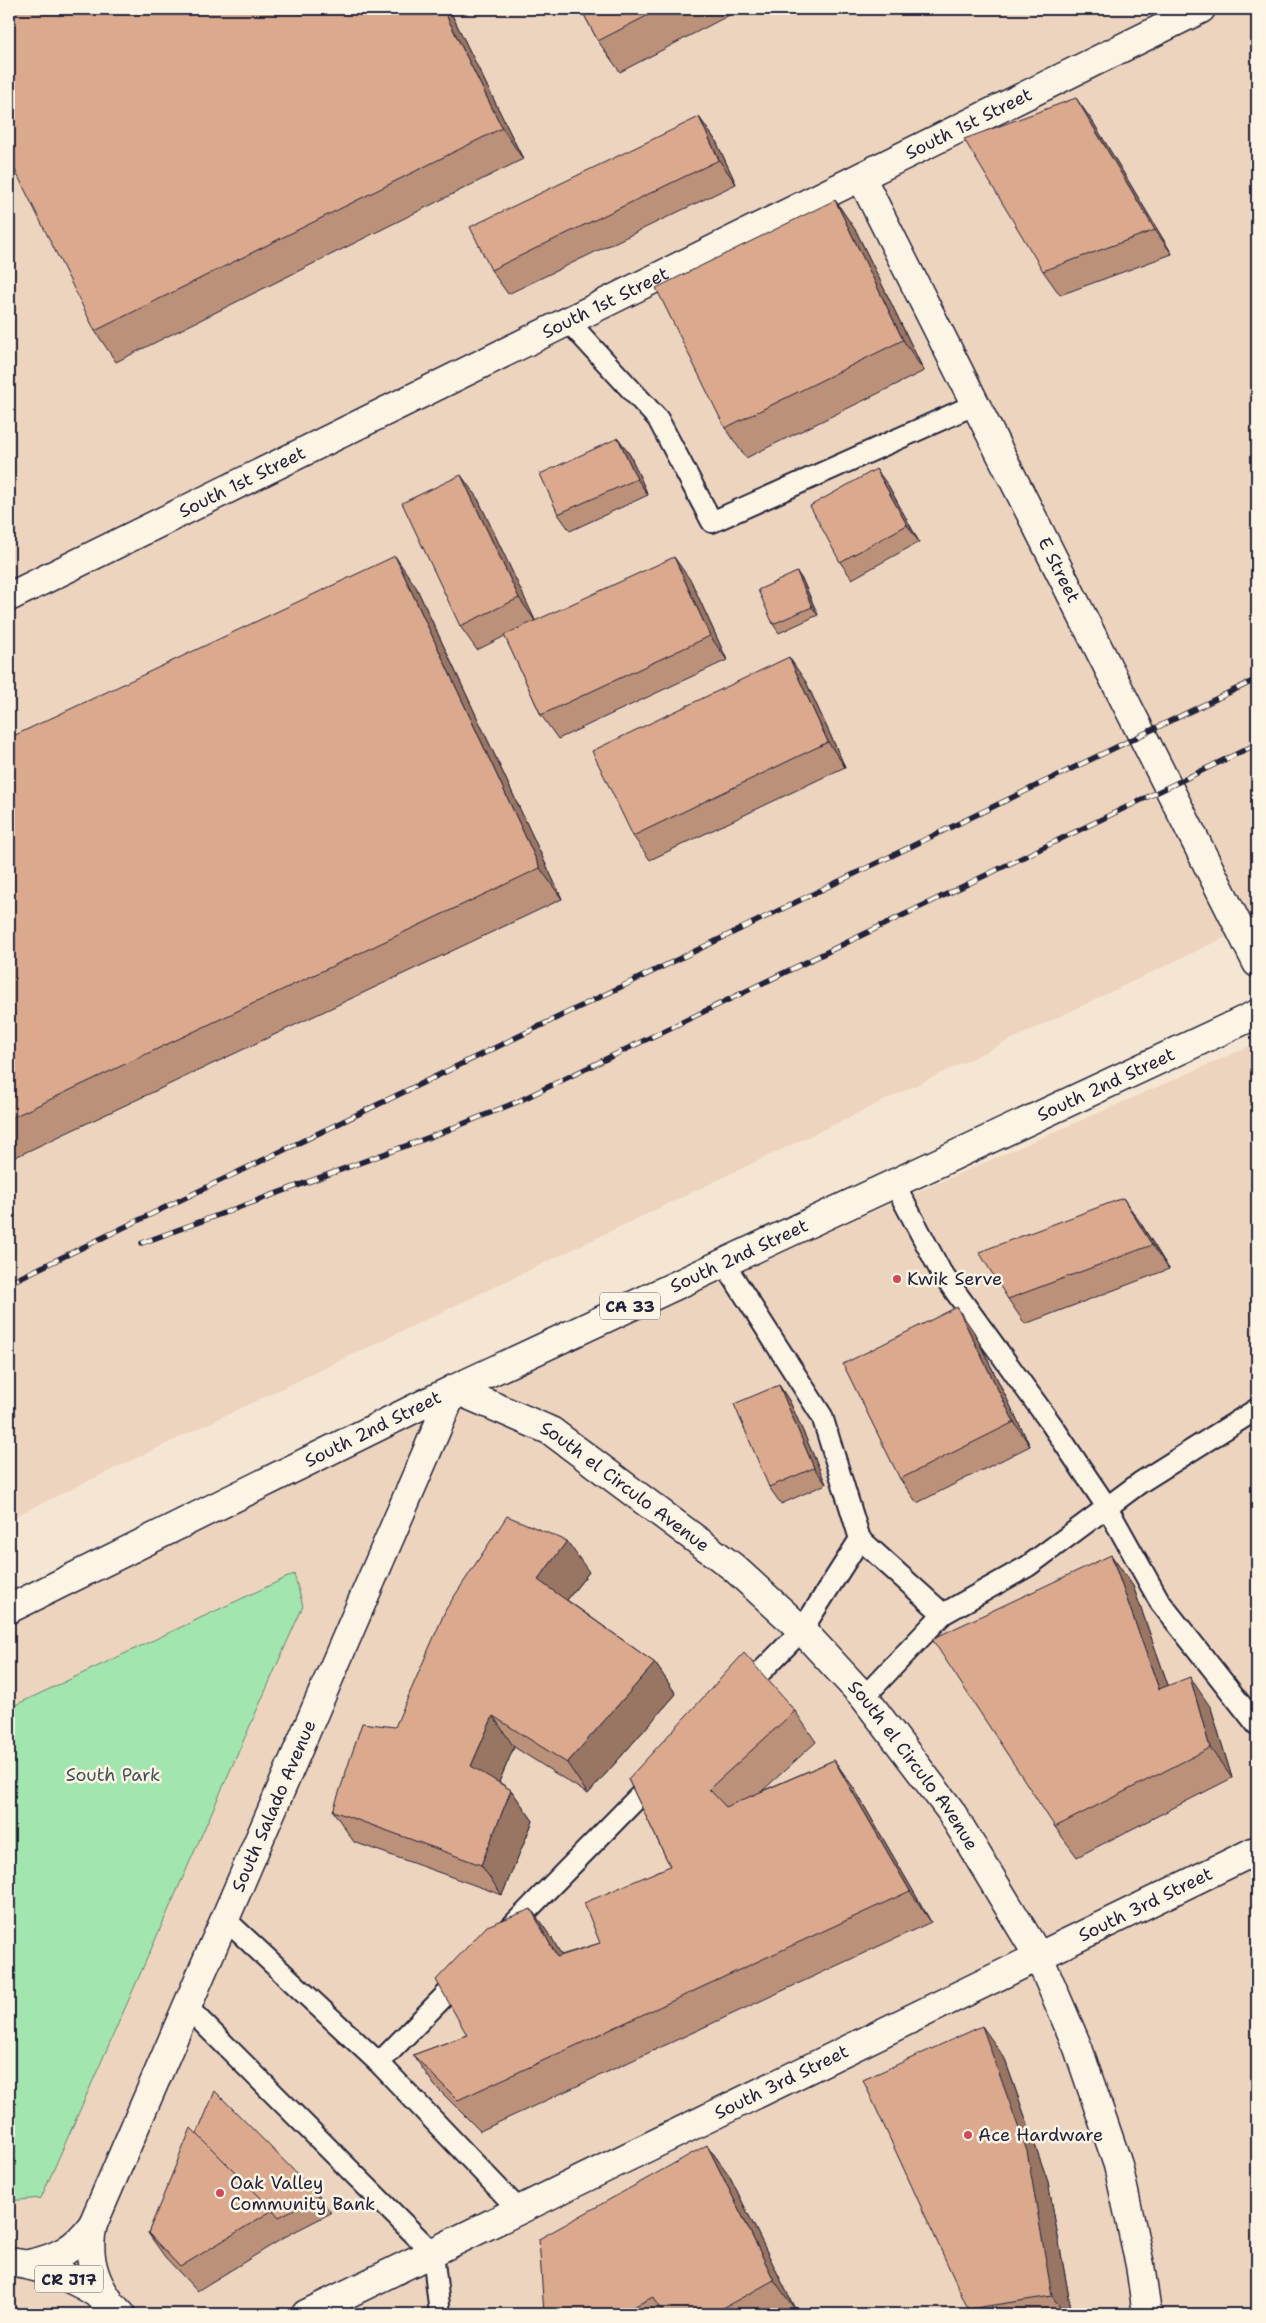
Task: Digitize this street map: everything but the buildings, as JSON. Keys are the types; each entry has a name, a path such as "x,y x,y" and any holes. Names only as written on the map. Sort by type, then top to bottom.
{"street":[{"name":"South 1st Street","path":"9,597 1201,9"},
{"name":"E Street","path":"861,177 1257,963"},
{"name":"South 2nd Street","path":"9,1609 454,1389 1257,1014"},
{"name":"South el Circulo Avenue","path":"454,1389 551,1431 733,1567 802,1630 864,1697 950,1810 1039,1956 1078,2048 1118,2165 1140,2265 1147,2314"},
{"name":"South Salado Avenue","path":"19,2263 51,2260 70,2250 83,2238 93,2224 454,1389"},
{"name":"South 3rd Street","path":"306,2314 1257,1850"},
{"name":"South Salado Avenue","path":"93,2224 90,2243 91,2262 101,2290 115,2308"},
{"name":"CR J17","path":"19,2263 69,2279 115,2308"}],"lane":[{"path":"568,321 658,419 712,522 976,404"},
{"path":"894,1184 941,1272 1052,1425 1107,1507 1160,1602 1257,1725"},
{"path":"724,1262 822,1416 860,1539 942,1614"},
{"path":"864,1697 942,1614 1028,1566 1141,1482 1257,1409"},
{"path":"732,1701 802,1630 860,1539"},
{"path":"496,1942 670,1765"},
{"path":"225,1919 379,2063 520,2210"},
{"path":"379,2063 476,1964"},
{"path":"187,2006 433,2253 440,2314"}],"shaded area":[{"path":"9,9 1257,9 1257,922 9,1519"},
{"path":"1257,1043 1257,2314 9,2314 9,1591"}],"green space":[{"name":"South Park","path":"294,1574 303,1606 41,2198 9,2201 9,1708"}],"railway":[{"path":"9,1283 1257,679"},
{"path":"142,1243 438,1134 517,1102 1257,744"}],"place":[{"name":"Kwik Serve","path":"897,1279"},
{"name":"Ace Hardware","path":"968,2135"},
{"name":"Oak Valley Community Bank","path":"220,2193"}]}
